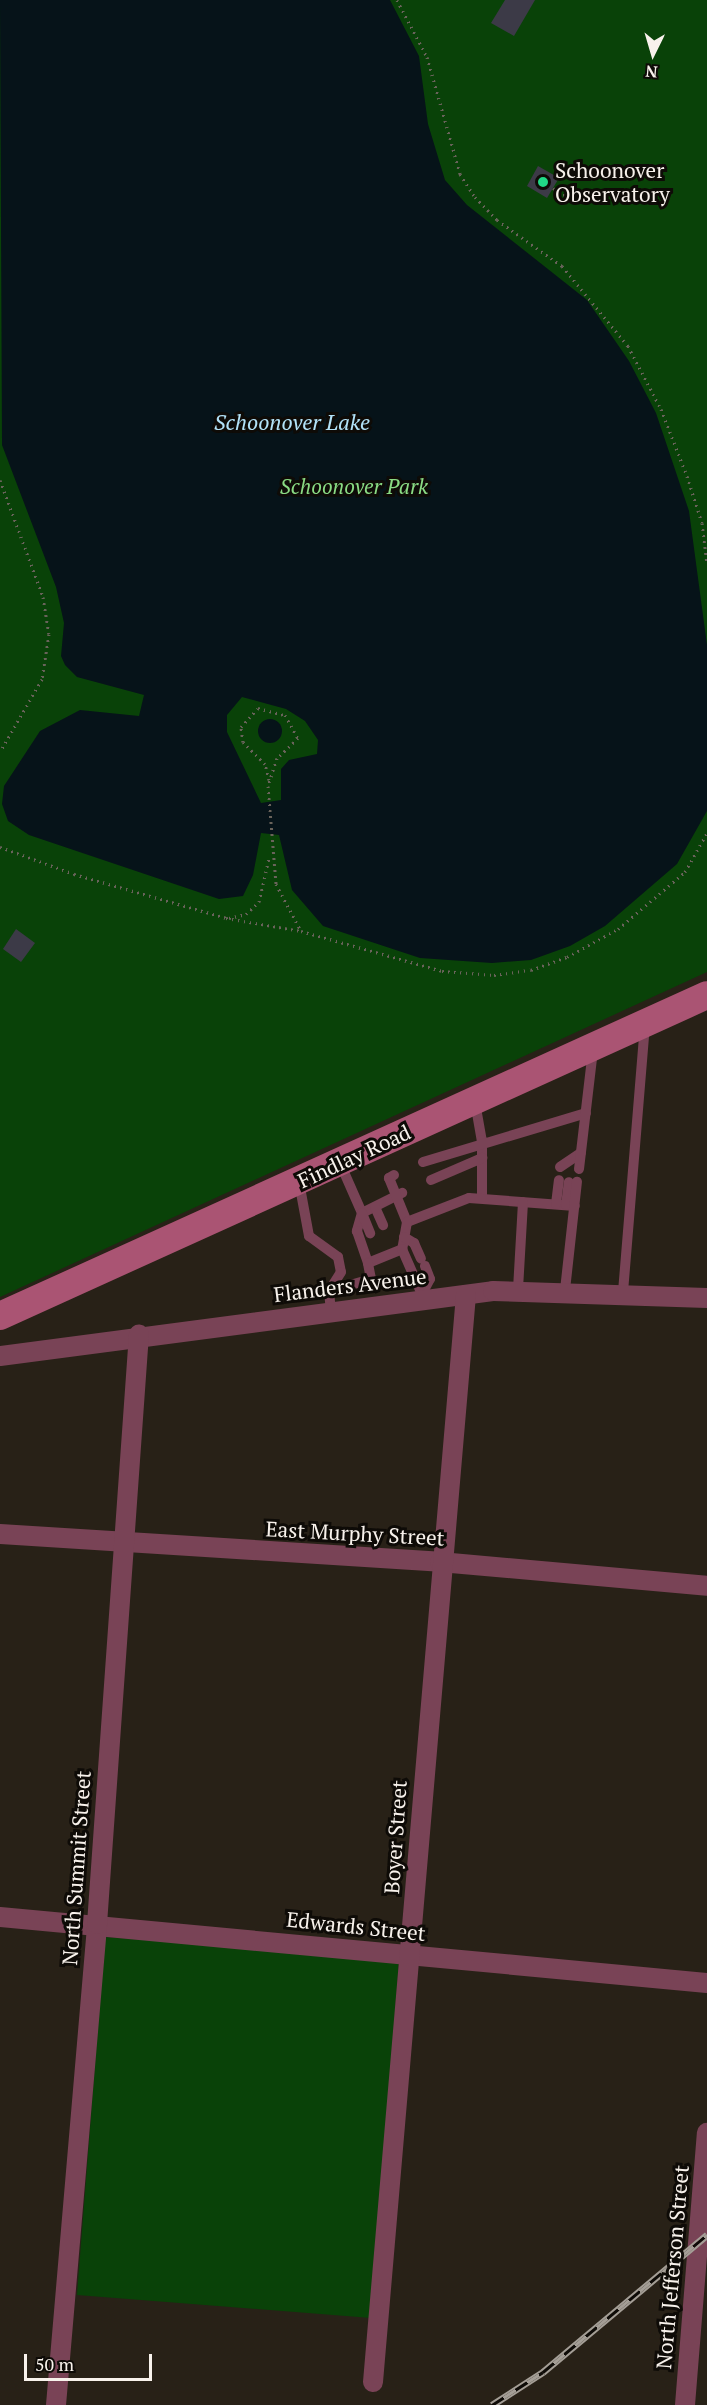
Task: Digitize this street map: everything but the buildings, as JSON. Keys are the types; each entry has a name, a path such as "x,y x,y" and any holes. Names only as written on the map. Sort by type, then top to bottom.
{"main road":[{"name":"Findlay Road","path":"0,1316 707,995"}],"street":[{"name":"Flanders Avenue","path":"0,1356 139,1334 331,1311 423,1297 518,1289 623,1292 707,1298"},
{"name":"Boyer Street","path":"373,2382 440,1562 466,1295"},
{"name":"North Summit Street","path":"56,2405 97,1924 139,1334"},
{"name":"East Murphy Street","path":"0,1533 440,1562 707,1586"},
{"name":"Edwards Street","path":"0,1917 97,1924 707,1983"},
{"name":"North Jefferson Street","path":"685,2405 707,2133"}],"lane":[{"path":"623,1292 646,1023"},
{"path":"573,1163 586,1113 594,1046"},
{"path":"475,1100 482,1140 482,1197"},
{"path":"423,1162 482,1140 586,1113"},
{"path":"431,1180 482,1158"},
{"path":"340,1162 370,1233"},
{"path":"369,1263 378,1253 396,1248 404,1237 407,1222 400,1195 388,1178 394,1175"},
{"path":"299,1181 309,1236 338,1257 341,1272 329,1291 331,1311"},
{"path":"565,1290 568,1181 566,1205"},
{"path":"362,1212 400,1195"},
{"path":"407,1222 482,1197 566,1205"},
{"path":"518,1289 524,1202"},
{"path":"375,1206 383,1225"},
{"path":"329,1291 371,1279 369,1263 357,1231 362,1212"},
{"path":"404,1237 414,1243 430,1279 423,1297"},
{"path":"396,1248 423,1297"}],"path":[{"path":"398,0 427,57 460,174 475,197 497,220 562,266 628,346 661,409 687,476 702,523 707,561"},
{"path":"553,188 571,199"},
{"path":"0,480 42,597 49,634 42,679 0,753"},
{"path":"269,780 277,758 297,738 285,715 258,708 247,715 242,735 243,742 265,764 271,802 270,854 276,884 301,931"},
{"path":"0,847 74,874 226,918 301,931 442,971 494,975 531,970 567,957 657,900 685,872 707,833"},
{"path":"226,918 246,914 259,902 270,854"}],"green space":[{"name":"Schoonover Lake","path":"0,0 707,0 707,972 0,1297"},
{"path":"105,1937 399,1960 371,2318 77,2295"}],"water":[{"name":"Schoonover Lake","path":"0,0 390,0 419,56 428,124 445,180 467,205 587,300 629,361 656,413 689,511 707,645 707,811 677,864 605,926 570,946 531,960 492,963 420,958 323,926 292,890 279,835 261,833 253,875 243,896 219,899 29,835 8,821 2,804 4,786 40,731 80,710 139,716 144,695 77,677 65,665 61,656 64,623 56,587 2,445","holes":["242,697 286,709 305,721 318,740 317,754 289,760 281,769 281,800 261,803 227,732 227,715"]},
{"path":"270,719 275,720 281,726 281,736 275,742 270,743 265,742 259,736 258,731 259,726 265,720"}],"railway":[{"path":"492,2405 543,2372 707,2235"}],"place":[{"name":"Schoonover Observatory","path":"543,182"}],"park label":[{"name":"Schoonover Park","path":"354,486"}]}
